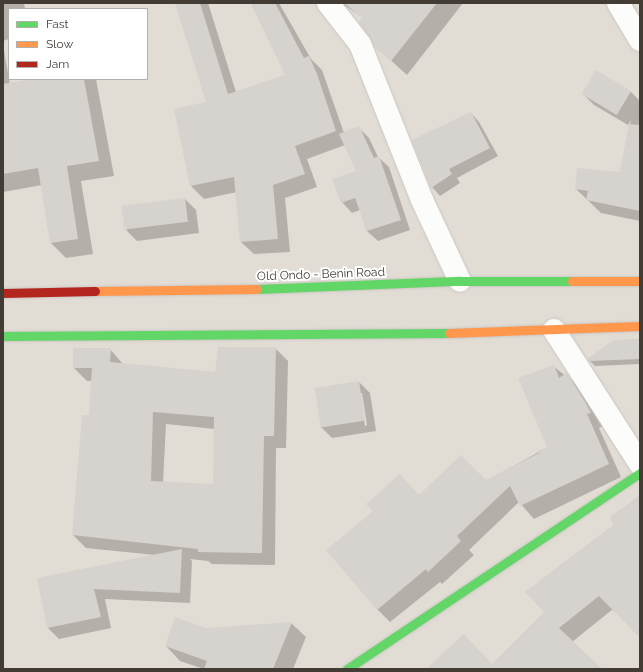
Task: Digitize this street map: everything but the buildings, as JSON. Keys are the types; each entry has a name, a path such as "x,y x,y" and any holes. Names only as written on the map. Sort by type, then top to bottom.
{"main road":[{"name":"Old Ondo - Benin Road","path":"3,293 304,288 460,281 640,280"},
{"path":"3,336 256,336 554,330 640,326"},
{"path":"347,669 640,473"}],"street":[{"path":"328,3 360,44 422,200 460,281"},
{"path":"618,3 640,40"},
{"path":"554,330 640,464"}],"shaded area":[{"path":"3,3 640,3 640,669 3,669"}],"traffic: fast":[{"path":"257,289 460,281 572,281"},
{"path":"3,336 449,333"},
{"path":"347,669 640,473"}],"traffic: slow":[{"path":"572,281 640,281"},
{"path":"95,291 257,289"},
{"path":"449,333 640,326"}],"traffic: jam":[{"path":"3,293 95,291"}]}
